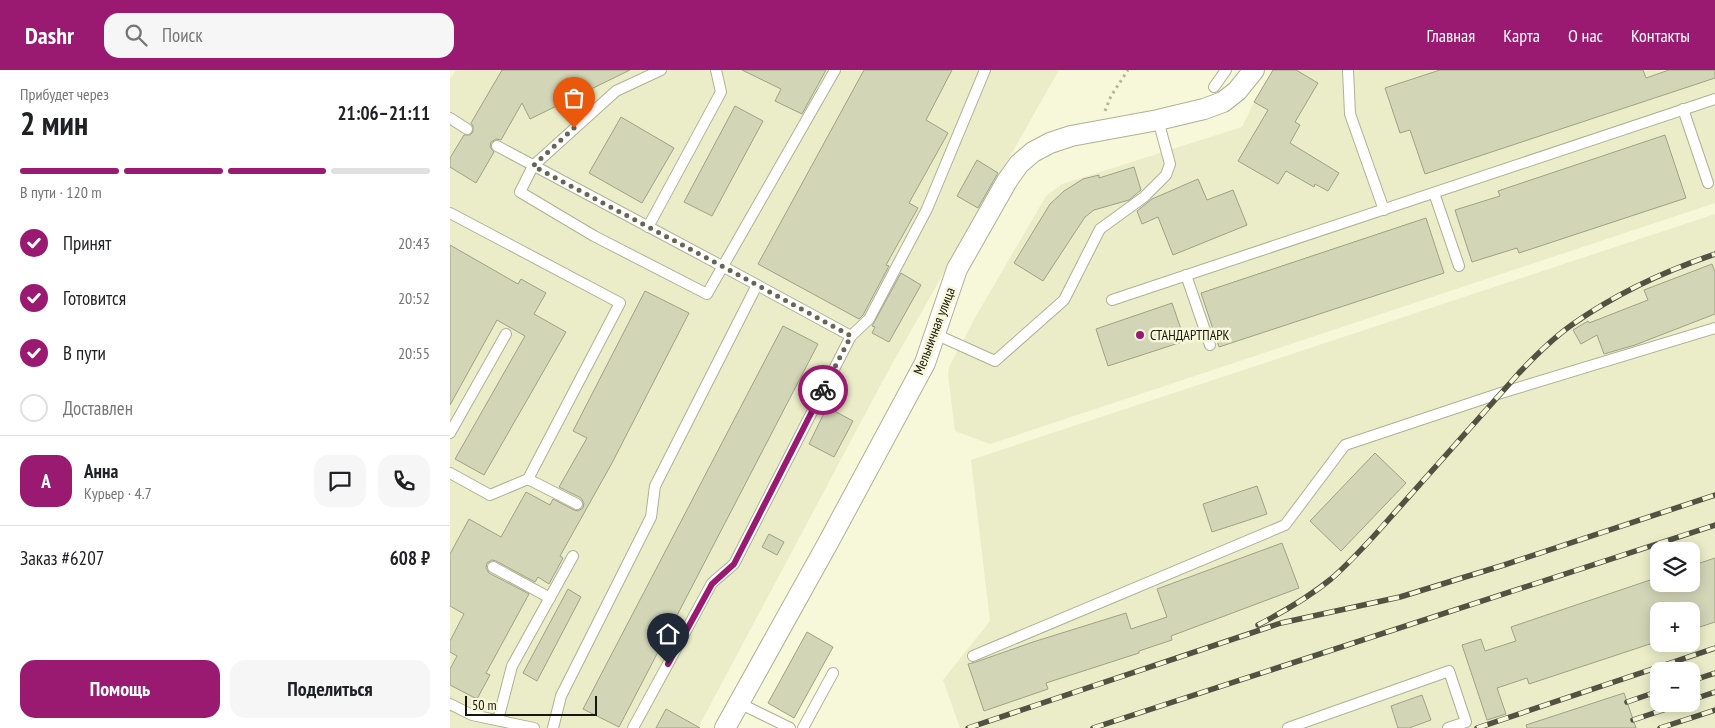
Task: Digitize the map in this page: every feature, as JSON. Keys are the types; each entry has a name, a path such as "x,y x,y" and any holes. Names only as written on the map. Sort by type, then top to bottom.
{"street":[{"name":"Мельничная улица","path":"725,728 925,363 957,269 1007,181 1019,164 1033,152 1050,143 1098,131 1158,120 1204,109 1223,102 1237,91 1254,70"}],"lane":[{"path":"661,70 616,91 533,166 520,192 594,236 708,294 722,266 835,70"},
{"path":"648,226 721,92 716,70"},
{"path":"633,728 712,584 734,564 851,336 869,319 927,209 985,70"},
{"path":"1214,87 1226,70"},
{"path":"1348,70 1350,114 1384,210"},
{"path":"1112,300 1715,99"},
{"path":"1683,110 1708,183"},
{"path":"450,118 467,130"},
{"path":"935,334 995,361 1064,300 1100,228 1144,197 1166,175 1170,164 1158,120"},
{"path":"497,146 851,336"},
{"path":"1434,193 1459,266"},
{"path":"450,214 620,303 528,479 490,494 450,473"},
{"path":"1186,275 1210,345"},
{"path":"552,728 561,696 651,517 655,486 757,285"},
{"path":"973,656 1285,525 1345,445 1501,393 1715,328"},
{"path":"450,433 506,334"},
{"path":"528,479 577,504"},
{"path":"498,720 512,666 573,556"},
{"path":"493,567 550,598"},
{"path":"1292,727 1449,671 1466,722 1448,728"},
{"path":"803,728 833,673"},
{"path":"739,703 790,728"},
{"path":"450,704 472,715 534,728"}],"path":[{"path":"1098,131 1111,96 1128,70"}],"shaded area":[{"path":"456,70 1059,70 887,373 698,728 450,728 450,79"},
{"path":"1273,70 1715,70 1715,203 990,444 955,431 948,374 949,367 976,316 1046,196 1062,184 1242,127"},
{"path":"1715,214 1715,728 960,728 943,680 990,621 971,460"}],"building":[{"path":"502,70 630,70 530,119 522,103 501,140 496,139 491,142 490,147 494,152 476,183 450,167 450,158 464,135 470,135 473,132 471,123"},
{"path":"742,70 826,70 802,114 775,101 781,89"},
{"path":"864,70 952,70 926,120 948,133 909,203 918,208 886,265 889,266 863,315 859,319 758,264"},
{"path":"1273,70 1296,70 1318,83 1295,122 1300,125 1290,143 1339,173 1328,191 1315,184 1314,187 1286,171 1278,184 1238,161 1268,110 1254,102"},
{"path":"1440,70 1643,70 1646,78 1669,70 1715,70 1715,78 1425,174 1410,130 1400,133 1385,88"},
{"path":"735,106 763,121 712,216 684,202"},
{"path":"621,117 674,148 642,203 589,173"},
{"path":"1665,135 1686,198 1519,253 1517,248 1472,262 1455,210 1500,196 1498,191"},
{"path":"977,160 998,173 978,208 957,196"},
{"path":"1134,167 1141,190 1129,200 1094,210 1085,217 1043,281 1014,263 1050,204 1064,191 1083,179 1099,175 1099,178"},
{"path":"1198,179 1207,200 1233,190 1247,225 1173,255 1158,217 1142,224 1137,211 1152,199"},
{"path":"1426,218 1444,273 1219,347 1201,293"},
{"path":"450,245 518,284 521,279 546,293 534,314 566,332 484,475 455,459 525,336 497,320 450,405"},
{"path":"1712,264 1715,272 1715,314 1635,345 1604,354 1597,335 1581,344 1573,330 1588,321 1589,323 1648,300 1644,290"},
{"path":"901,273 921,285 889,342 872,333 875,327 872,326"},
{"path":"645,291 689,313 612,463 560,556 563,558 549,584 538,577 535,582 496,561 492,560 487,563 486,568 489,573 529,594 486,673 490,675 477,699 450,685 450,669 457,656 450,652 450,641 464,614 450,606 450,554 469,519 501,537 526,492 550,505 553,499 574,510 578,511 583,508 584,503 581,498 559,487 587,438 573,431"},
{"name":"СТАНДАРТПАРК","path":"1172,303 1185,341 1108,366 1096,329"},
{"path":"783,326 818,344 619,727 583,709"},
{"path":"827,407 853,421 834,457 809,444"},
{"path":"1375,453 1406,483 1341,551 1310,521"},
{"path":"1257,486 1267,514 1212,532 1203,504"},
{"path":"769,534 784,542 777,555 762,547"},
{"path":"1282,543 1299,588 1171,636 1172,640 1139,651 1139,653 1046,683 1048,689 984,711 968,664 1126,613 1131,629 1167,617 1157,589"},
{"path":"1715,558 1715,622 1700,627 1700,602 1650,602 1650,644 1529,684 1527,678 1497,688 1506,714 1487,720 1462,645 1481,639 1485,651 1516,641 1511,627 1650,580 1650,592 1700,592 1700,563"},
{"path":"568,589 581,597 537,681 523,673"},
{"path":"807,632 833,647 794,718 768,703"},
{"path":"1624,693 1636,728 1527,728 1526,725"},
{"path":"1422,695 1431,720 1409,728 1398,728 1391,706"},
{"path":"666,709 700,728 656,728"}],"railway":[{"path":"1258,625 1305,598 1323,586 1342,569 1373,537 1519,373 1558,335 1607,302 1624,293 1660,275 1715,254"},
{"path":"968,728 1281,623 1400,597 1504,565 1715,495"},
{"path":"1093,728 1715,525"},
{"path":"1477,728 1715,648"},
{"path":"1700,678 1715,673"},
{"path":"1700,697 1715,692"},
{"path":"1627,702 1650,694"},
{"path":"1660,728 1715,710"},
{"path":"1633,720 1657,712"}],"way so far":[{"path":"574,128 533,166 851,336 823,390"}],"place":[{"name":"СТАНДАРТПАРК","path":"1140,335"}],"route":[{"path":"668,664 712,584 734,564 823,390"}]}
